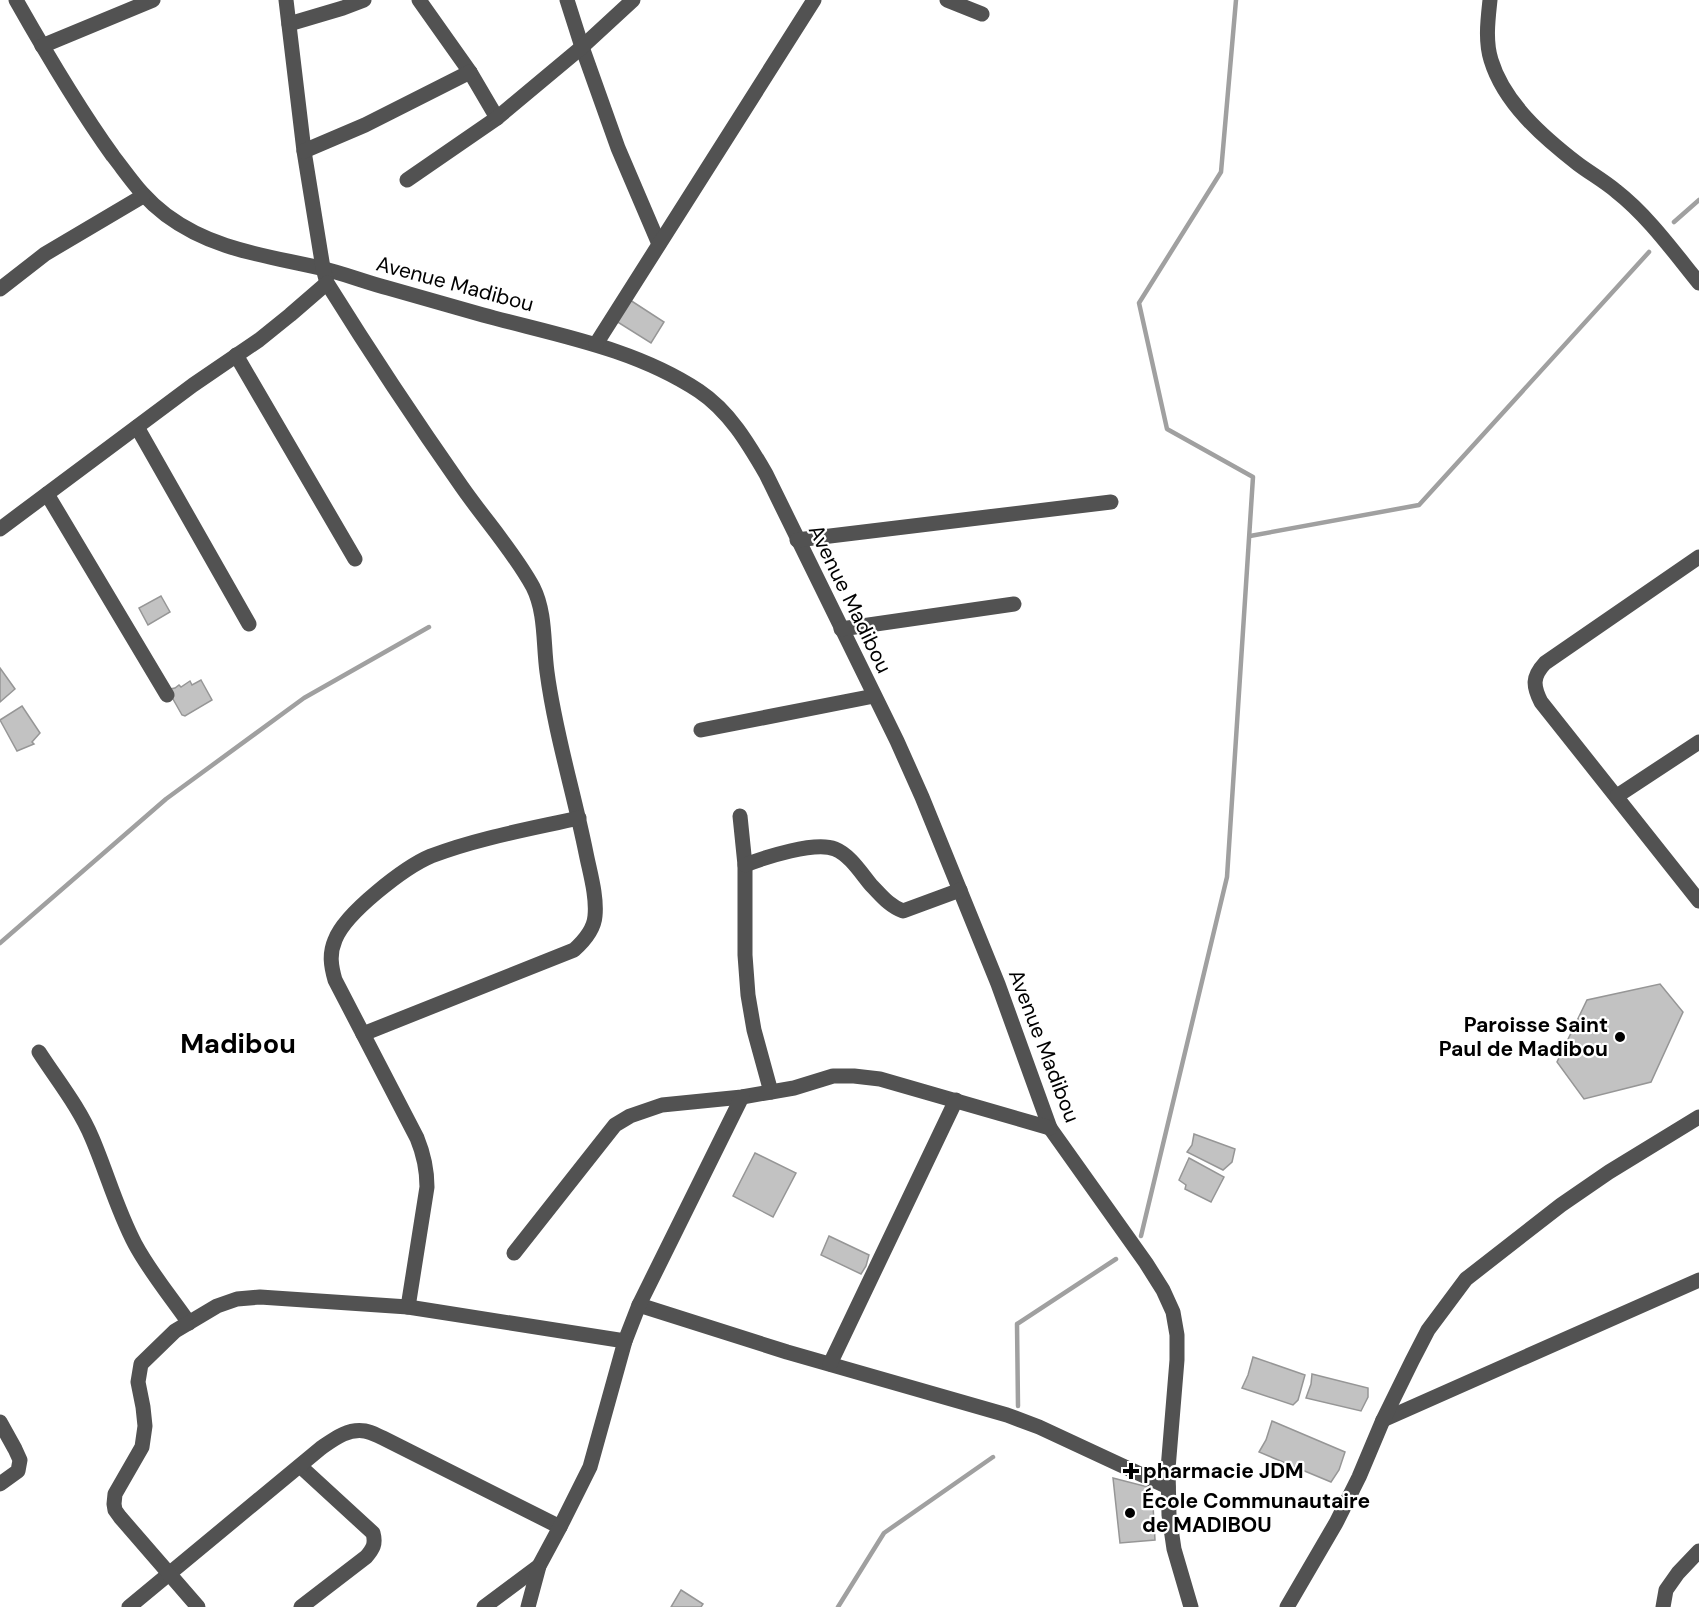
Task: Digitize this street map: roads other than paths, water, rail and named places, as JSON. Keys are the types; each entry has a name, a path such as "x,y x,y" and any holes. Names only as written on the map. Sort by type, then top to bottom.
{"street":[{"name":"Avenue Madibou","path":"16,0 98,135 142,196 196,235 325,276 485,315 626,354 667,373 700,392 725,413 747,442 766,474 897,741 998,984 1050,1128 1146,1263 1163,1290 1173,1312 1177,1335 1177,1360 1168,1487 1169,1515 1174,1549 1191,1607"},
{"path":"42,46 153,0"},
{"path":"286,0 304,151 325,276 394,390 480,514 519,564 533,588 542,611 551,700 579,818 595,899 595,917 591,930 574,950 363,1034"},
{"path":"289,24 343,9 364,0"},
{"path":"418,0 470,72 497,118"},
{"path":"567,0 618,148 659,244"},
{"path":"407,180 497,118 582,47 633,0"},
{"path":"596,344 814,0"},
{"path":"947,0 982,14"},
{"path":"1490,0 1487,28 1490,58 1500,83 1515,104 1535,127 1578,164 1624,198 1662,238 1699,283"},
{"path":"304,151 365,125 470,72"},
{"path":"0,289 45,254 142,196"},
{"path":"0,529 290,315 325,276"},
{"path":"236,355 355,559"},
{"path":"137,427 249,624"},
{"path":"47,494 167,695"},
{"path":"797,540 1111,502"},
{"path":"1699,557 1545,663 1538,670 1534,680 1535,690 1541,702 1699,901"},
{"path":"841,629 1014,604"},
{"path":"701,730 874,696"},
{"path":"1617,796 1699,742"},
{"path":"740,816 746,865 745,955 748,995 754,1030 771,1092"},
{"path":"408,1307 427,1187 427,1169 417,1138 335,980 331,966 331,951 335,938 345,921 369,898 429,858 466,844 579,818"},
{"path":"746,865 772,855 824,847 834,849 844,855 890,904 903,911 960,891"},
{"path":"39,1052 80,1114 142,1256 189,1323"},
{"path":"514,1253 615,1125 630,1116 662,1104 742,1097 794,1088 833,1076 854,1076 880,1079 1050,1128"},
{"path":"528,1607 539,1566 590,1467 625,1341 639,1305 742,1097"},
{"path":"830,1364 956,1100"},
{"path":"1287,1607 1336,1523 1359,1477 1383,1420 1428,1330 1466,1279 1570,1198 1699,1117"},
{"path":"1383,1420 1699,1280"},
{"path":"198,1607 120,1517 114,1504 115,1494 142,1447 145,1426 144,1407 138,1382 141,1364 175,1331 218,1306 237,1299 260,1297 408,1307 625,1341"},
{"path":"639,1305 788,1352 960,1401 1039,1427 1168,1487"},
{"path":"0,1422 20,1460 18,1472 0,1484"},
{"path":"129,1607 300,1466 337,1437 351,1431 365,1431 383,1438 560,1527"},
{"path":"300,1466 373,1533 375,1540 372,1550 366,1557 301,1607"},
{"path":"1663,1607 1666,1590 1678,1573 1699,1551"},
{"path":"484,1607 539,1566"}],"waterway":[{"path":"1141,1236 1227,877 1253,477 1167,429 1139,303 1221,172 1236,0"},
{"path":"1674,222 1699,200"},
{"path":"1250,536 1419,505 1649,252"},
{"path":"0,943 166,799 304,698 429,627"},
{"path":"1018,1406 1017,1324 1116,1259"},
{"path":"838,1607 884,1533 993,1457"}],"place":[{"name":"Paroisse Saint Paul de Madibou","path":"1620,1037"},
{"name":"pharmacie JDM","path":"1131,1471"},
{"name":"École Communautaire de MADIBOU","path":"1130,1513"}],"district":[{"name":"Madibou","path":"238,1044"}]}
